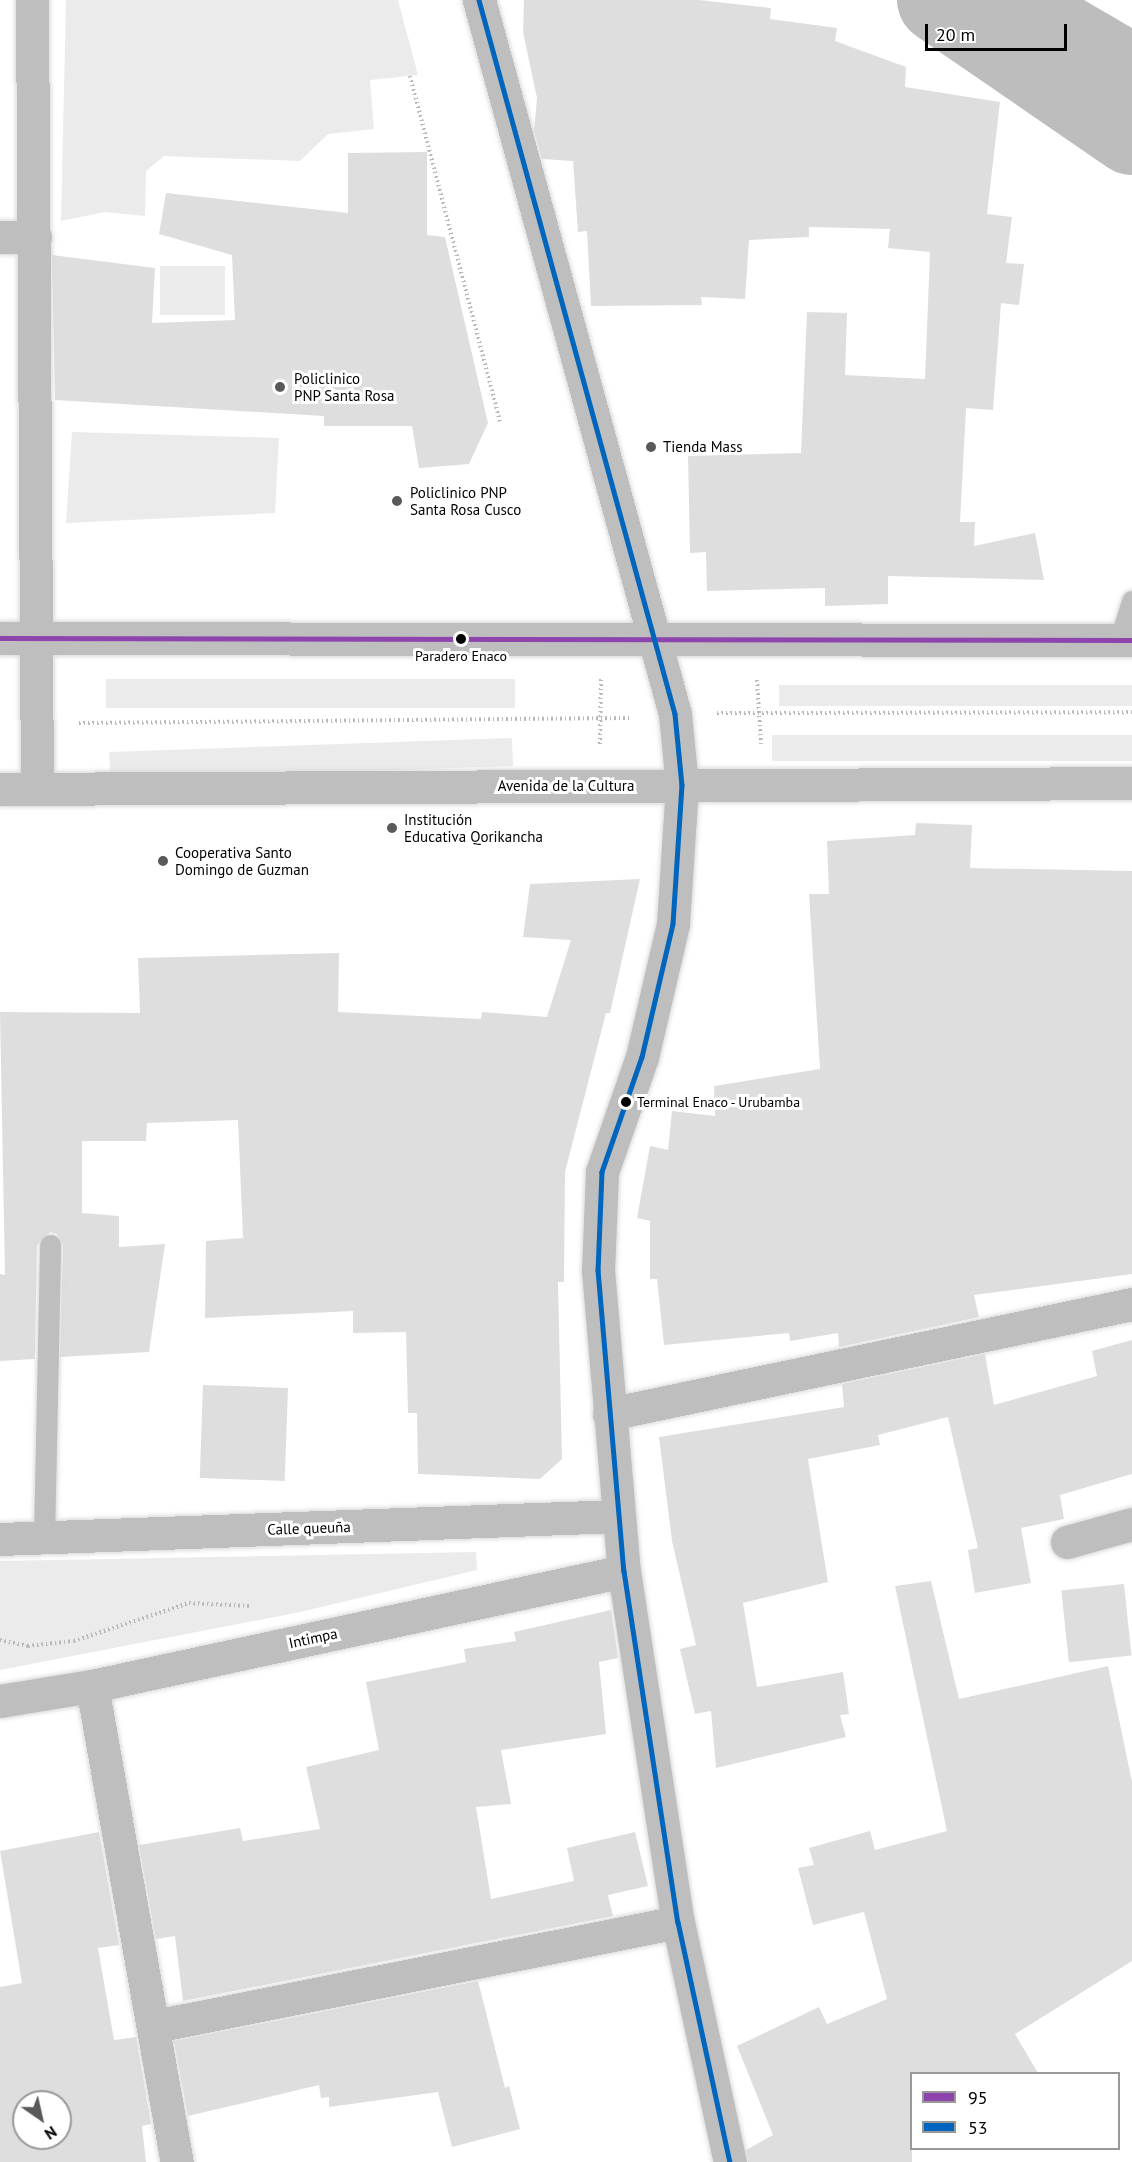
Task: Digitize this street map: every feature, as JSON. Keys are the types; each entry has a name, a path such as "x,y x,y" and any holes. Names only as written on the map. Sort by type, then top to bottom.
{"main road":[{"path":"32,0 39,723 37,789"},
{"path":"479,0 675,714 682,785 673,924 642,1057 602,1172 598,1270 624,1571 678,1922 730,2162"},
{"path":"0,237 35,237"},
{"path":"0,638 38,636 654,636 1126,640"},
{"name":"Avenida de la Cultura","path":"0,789 1132,783"},
{"path":"609,1414 1132,1304"},
{"name":"Calle queuña","path":"0,1539 618,1516"},
{"path":"1067,1542 1132,1524"},
{"name":"Intimpa","path":"0,1701 92,1686 624,1571"},
{"path":"92,1686 177,2162"},
{"path":"154,2026 678,1922"}],"lane":[{"path":"1126,640 1132,601"},
{"path":"44,1538 50,1245"}],"path":[{"path":"410,76 500,421"},
{"path":"598,785 601,636"},
{"path":"753,637 760,712 762,785"},
{"path":"39,723 601,722 675,714 760,712 1132,712"},
{"path":"0,1640 28,1646 74,1641 189,1603 258,1605"}],"shaded area":[{"path":"66,0 398,0 418,75 370,80 374,129 328,134 300,161 164,156 146,171 145,216 105,212 61,221"},
{"path":"940,0 1084,0 1132,28 1132,132"},
{"path":"160,266 225,266 225,315 160,315"},
{"path":"72,432 279,438 275,513 66,523"},
{"path":"106,679 515,679 515,708 106,708"},
{"path":"779,685 1132,685 1132,706 779,706"},
{"path":"772,735 1132,735 1132,761 772,761"},
{"path":"512,738 513,766 110,780 109,752"},
{"path":"476,1552 477,1570 300,1612 0,1670 0,1561"}],"building":[{"path":"524,0 699,0 771,8 770,19 837,28 835,41 906,67 905,87 1000,102 987,214 1012,217 1006,263 1024,264 1019,305 1001,303 993,410 966,408 960,522 975,522 974,546 1035,533 1044,580 888,576 888,604 825,606 825,588 707,591 706,552 690,553 688,456 801,453 807,312 847,313 845,375 925,379 930,252 888,248 890,229 809,227 809,237 749,240 745,299 701,297 702,305 591,306 587,231 578,232 573,161 542,159 534,131 537,98 523,32"},
{"path":"427,152 427,235 445,237 488,423 469,464 419,468 412,426 324,426 324,416 55,400 52,255 155,268 152,323 235,320 232,255 159,234 166,193 348,213 348,153"},
{"path":"916,823 972,825 970,868 1132,871 1132,1274 974,1295 979,1317 839,1347 838,1333 790,1341 789,1333 664,1345 657,1279 650,1279 650,1221 637,1218 650,1146 668,1150 672,1111 715,1116 714,1086 820,1069 809,894 829,894 827,841 915,835"},
{"path":"640,879 610,1013 606,1013 565,1172 564,1282 558,1282 562,1459 540,1479 418,1474 417,1413 408,1413 406,1332 353,1333 353,1311 205,1318 206,1241 243,1238 238,1120 147,1123 146,1141 82,1141 82,1213 119,1216 119,1247 165,1244 149,1352 60,1357 63,1245 57,1234 50,1232 37,1245 35,1359 0,1361 0,1274 5,1275 0,1012 140,1013 138,958 339,953 338,1012 481,1019 482,1012 547,1017 571,940 523,937 530,884"},
{"path":"1132,1340 1132,1474 1060,1495 1064,1519 1021,1528 1031,1583 975,1593 968,1550 978,1548 948,1417 878,1435 880,1445 808,1459 828,1582 743,1603 757,1687 843,1672 849,1714 840,1715 846,1737 716,1768 711,1711 695,1714 680,1649 696,1645 672,1541 659,1437 844,1407 842,1384 985,1354 994,1405 1097,1376 1092,1351"},
{"path":"203,1385 288,1388 285,1481 200,1478"},
{"path":"931,1581 959,1699 1108,1666 1132,1782 1132,1961 1015,2034 1037,2072 910,2072 912,2162 748,2162 746,2150 773,2135 737,2046 819,2007 827,2024 887,1999 864,1912 813,1925 798,1868 814,1865 809,1848 870,1831 875,1850 947,1831 895,1586"},
{"path":"1124,1584 1132,1656 1069,1662 1061,1591"},
{"path":"611,1610 618,1658 599,1662 606,1734 501,1750 511,1804 476,1807 491,1899 574,1881 567,1848 635,1832 648,1886 608,1895 613,1916 183,2001 175,1936 156,1939 139,1845 240,1828 243,1841 320,1829 306,1767 379,1750 366,1682 466,1662 464,1649 516,1641 514,1632"},
{"path":"99,1832 119,1945 98,1948 114,2040 136,2037 151,2124 142,2126 146,2162 0,2162 0,1987 22,1983 0,1851"},
{"path":"478,1981 505,2088 509,2086 520,2129 452,2147 438,2092 329,2107 329,2097 321,2098 319,2085 188,2116 174,2041"}],"waterway":[{"path":"940,0 1132,132"}],"transit line":[{"name":"53","path":"479,0 675,714 682,785 673,924 642,1057 602,1172 598,1270 624,1571 678,1922 730,2162"},
{"name":"95","path":"0,638 1132,640"}],"place":[{"name":"Policlinico PNP Santa Rosa","path":"280,387"},
{"name":"Tienda Mass","path":"651,447"},
{"name":"Policlinico PNP Santa Rosa Cusco","path":"397,501"},
{"name":"Paradero Enaco","path":"461,639"},
{"name":"Institución Educativa Qorikancha","path":"392,828"},
{"name":"Cooperativa Santo Domingo de Guzman","path":"163,861"},
{"name":"Terminal Enaco - Urubamba","path":"626,1102"}]}
